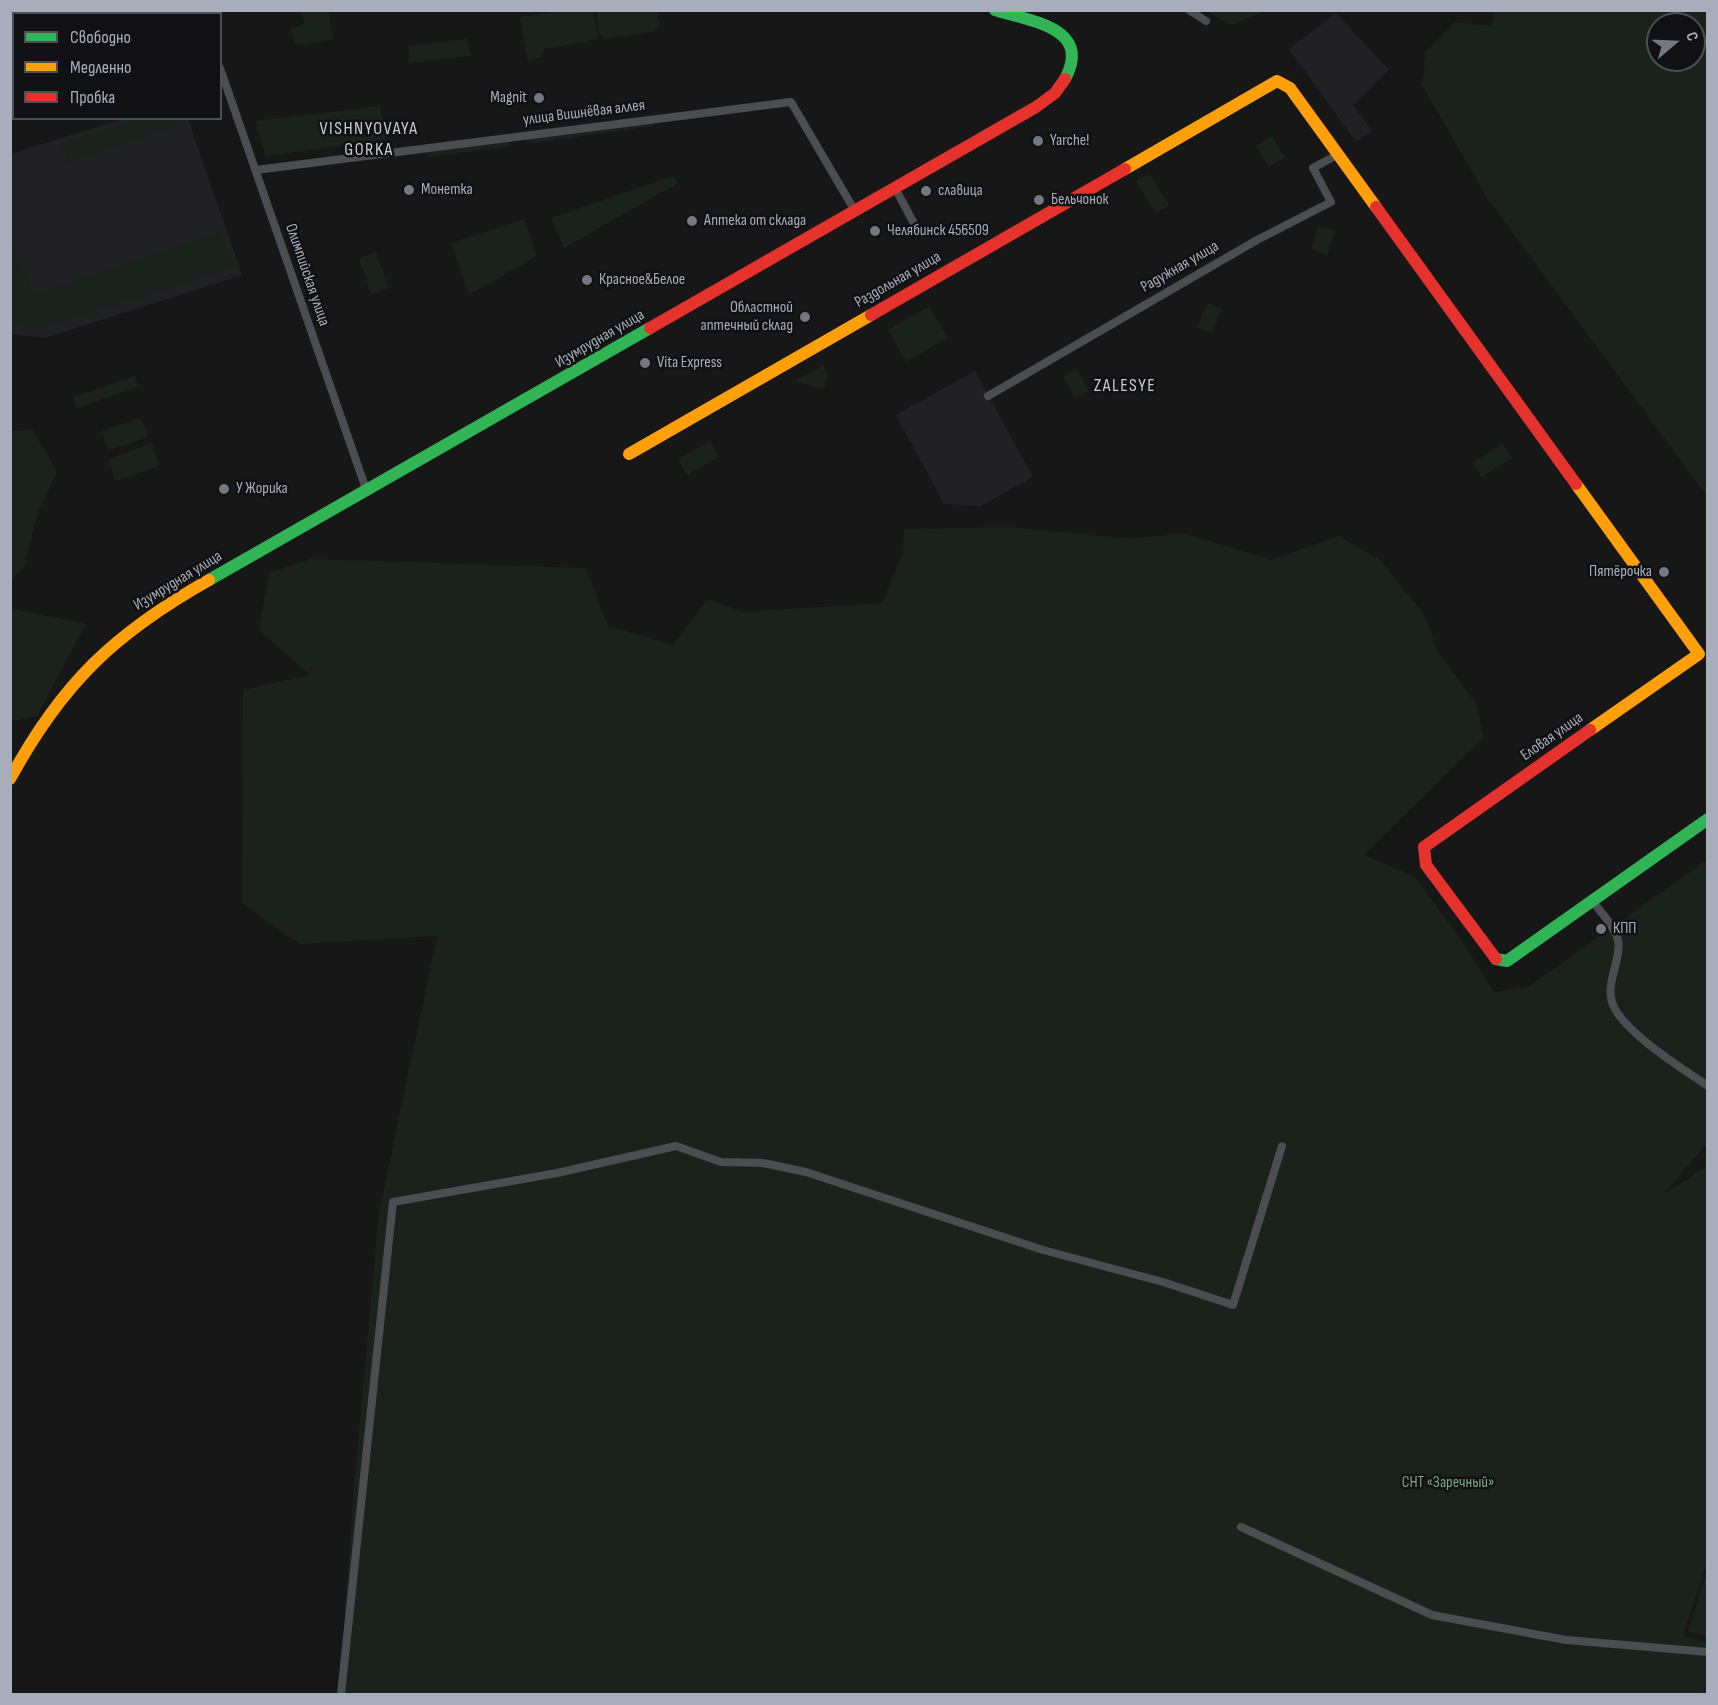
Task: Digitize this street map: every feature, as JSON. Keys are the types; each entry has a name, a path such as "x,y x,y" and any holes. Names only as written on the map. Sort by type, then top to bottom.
{"street":[{"name":"Изумрудная улица","path":"10,779 33,734 69,685 123,634 172,601 367,492 896,188 1028,112 1057,92 1065,81 1073,55 1065,37 1056,29 995,10"},
{"path":"1189,10 1206,21"},
{"name":"Олимпийская улица","path":"222,74 367,492"},
{"name":"Раздольная улица","path":"629,454 1277,81 1290,88 1337,155"},
{"name":"улица Вишнёвая аллея","path":"256,170 791,102 855,211"},
{"name":"Радужная улица","path":"988,396 1257,240 1331,202 1312,168 1337,155"},
{"name":"Еловая улица","path":"1337,155 1699,654 1424,847 1426,865 1495,959 1508,961 1593,902"},
{"path":"896,188 918,231"},
{"path":"1707,819 1593,902 1618,937 1619,951 1611,972 1612,1002 1622,1020 1658,1052 1707,1086"},
{"path":"341,1695 393,1202 557,1173 676,1146 721,1162 763,1164 806,1172 1043,1250 1163,1282 1233,1305 1282,1146"},
{"path":"1241,1527 1432,1615 1566,1640 1707,1652"}],"shaded area":[{"path":"1336,13 1389,70 1353,105 1372,131 1356,142 1289,49"},
{"path":"120,120 188,120 242,275 45,338 11,334 10,154"},
{"path":"975,371 1033,477 981,506 944,504 896,415"}],"green space":[{"path":"571,10 593,11 599,39 543,49 542,57 528,62 520,17"},
{"path":"302,11 329,11 333,40 295,45 290,29 304,24"},
{"path":"597,11 657,11 660,25 653,32 605,39 599,34"},
{"path":"1206,11 1263,11 1232,25"},
{"path":"1495,11 1707,11 1707,496 1487,198 1422,85 1426,52 1455,22 1492,26"},
{"path":"467,39 471,56 409,63 408,46"},
{"path":"380,106 386,140 265,156 255,121"},
{"path":"132,120 178,120 180,125 68,163 61,144"},
{"path":"653,122 653,126 527,144 527,139"},
{"path":"1272,136 1285,158 1269,167 1256,146"},
{"path":"509,141 512,146 428,157 428,151"},
{"path":"1149,173 1169,205 1155,213 1136,181"},
{"path":"673,176 678,183 564,248 551,218"},
{"path":"524,219 537,256 469,295 451,243"},
{"path":"1319,226 1335,231 1327,255 1311,249"},
{"path":"221,231 234,267 41,329 11,325 11,250 15,249 34,295"},
{"path":"376,252 389,288 371,294 359,258"},
{"path":"1207,303 1222,309 1212,333 1197,327"},
{"path":"929,306 948,338 906,362 888,330"},
{"path":"824,365 828,374 824,389 794,381"},
{"path":"1077,369 1089,390 1075,398 1063,377"},
{"path":"135,376 138,387 77,408 73,397"},
{"path":"141,418 148,437 108,451 102,431"},
{"path":"33,430 57,472 38,513 24,567 11,580 11,431"},
{"path":"710,441 719,457 687,475 678,459"},
{"path":"152,443 159,466 117,481 114,479 109,459"},
{"path":"1502,443 1512,458 1482,477 1472,463"},
{"name":"СНТ «Заречный»","path":"1009,527 1132,539 1183,533 1271,560 1339,536 1380,560 1425,615 1438,652 1477,705 1483,738 1364,855 1415,877 1461,940 1494,992 1528,987 1707,860 1707,1143 1664,1194 1707,1166 1708,1560 1683,1636 1707,1643 1707,1685 1703,1694 339,1694 353,1499 379,1212 437,936 299,944 242,903 243,690 310,675 259,630 269,573 311,559 586,568 608,626 673,645 707,599 743,612 882,603 902,554 904,529"},
{"path":"11,609 86,624 37,716 11,721"},
{"path":"1707,1570 1707,1636 1688,1632"}],"traffic: fast":[{"path":"995,10 1039,23 1064,37 1071,48 1071,62 1065,79"},
{"path":"209,580 650,328"},
{"path":"1496,959 1507,961 1708,819"}],"traffic: slow":[{"path":"1125,169 1277,81 1290,88 1376,207"},
{"path":"629,454 871,315"},
{"path":"1576,484 1699,654 1590,730"},
{"path":"10,779 50,715 94,663 146,620 209,580"}],"traffic: jam":[{"path":"650,328 1036,107 1055,93 1065,79"},
{"path":"871,315 1125,169"},
{"path":"1376,207 1576,484"},
{"path":"1496,959 1426,865 1424,847 1590,730"}],"place":[{"name":"Magnit","path":"539,98"},
{"name":"Yarche!","path":"1038,141"},
{"name":"Монетка","path":"409,190"},
{"name":"славица","path":"926,191"},
{"name":"Бельчонок","path":"1039,200"},
{"name":"Аптека от склада","path":"692,221"},
{"name":"Челябинск 456509","path":"875,231"},
{"name":"Красное&Белое","path":"587,280"},
{"name":"Областной аптечный склад","path":"805,317"},
{"name":"Vita Express","path":"645,363"},
{"name":"У Жорика","path":"224,489"},
{"name":"Пятёрочка","path":"1664,572"},
{"name":"КПП","path":"1601,929"}],"district":[{"name":"VISHNYOVAYA GORKA","path":"369,139"},
{"name":"ZALESYE","path":"1125,386"}]}
